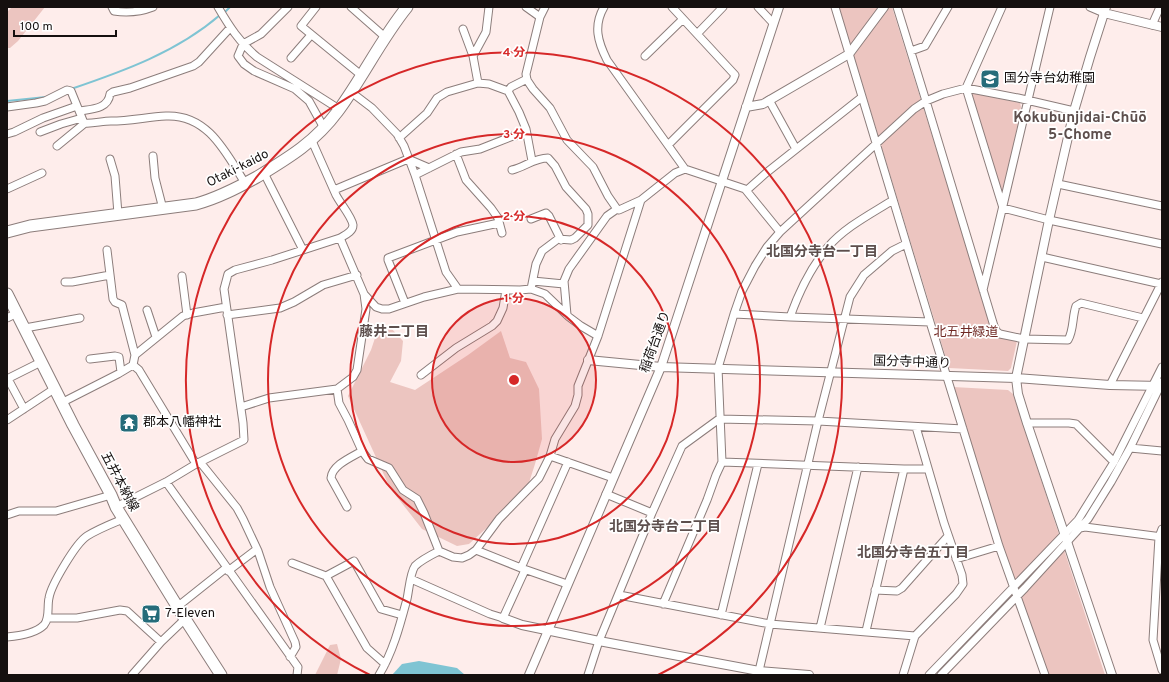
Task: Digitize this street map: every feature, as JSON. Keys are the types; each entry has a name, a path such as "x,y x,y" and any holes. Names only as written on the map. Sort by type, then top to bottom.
{"main road":[{"name":"Otaki-kaido","path":"7,232 30,226 163,209 204,202 264,173 286,160 312,141 324,128 339,110 385,36 407,7"},
{"name":"五井本納線","path":"7,294 18,313 61,403 116,507 177,607 221,675"}],"street":[{"path":"112,7 114,11 125,13 145,10 153,7"},
{"path":"218,7 230,28 243,44 257,57 339,110"},
{"path":"288,7 261,34 243,44 238,56 244,64 254,71 295,90 309,101 324,128"},
{"path":"316,7 301,26 362,75"},
{"path":"351,7 385,36"},
{"path":"473,56 486,32 489,7"},
{"path":"526,7 540,17"},
{"path":"545,7 540,17 526,74 527,78 533,89 550,108 567,140 593,167 608,196 617,209"},
{"path":"604,7 601,11 598,27 599,43 607,60 685,169 747,190 780,232"},
{"path":"668,145 733,80 735,75 672,7"},
{"path":"697,34 723,7"},
{"path":"758,7 773,24"},
{"name":"稲荷台通り","path":"529,675 661,367 721,181 780,7"},
{"path":"835,7 999,546 1046,675"},
{"path":"746,107 763,104 849,54 884,7"},
{"path":"897,7 983,291 997,332 1024,339 1068,340 1071,336 1076,306 1081,303 1143,318"},
{"path":"911,51 925,46 948,7"},
{"path":"1002,7 966,88 1003,208"},
{"path":"983,291 1050,7"},
{"path":"1090,7 1162,27"},
{"path":"1152,25 1160,7"},
{"path":"1105,10 1074,111 1049,220 1016,378 1018,394 1027,423 1112,675"},
{"path":"645,56 683,19"},
{"path":"40,132 104,106 109,100 110,94 113,92 130,88 193,66 199,62 230,28"},
{"path":"463,29 473,56 478,83"},
{"path":"291,58 311,35"},
{"path":"508,92 511,87 527,78"},
{"path":"399,138 427,113 437,98 446,92 478,83 490,84 508,92 519,112 527,134 532,161"},
{"path":"663,604 722,462 718,368 742,291 767,247 780,232 914,109 926,101 943,94 966,88 1074,111"},
{"path":"7,108 40,102 67,90 71,91 81,115"},
{"path":"351,92 372,108 399,138 404,146 415,175 446,272 458,289"},
{"path":"747,190 766,172 862,98"},
{"path":"769,100 796,149"},
{"path":"57,146 81,115"},
{"path":"7,134 43,118 81,115 104,121 138,120 166,116 188,119 214,136 245,183"},
{"path":"415,175 461,152 480,149 514,136 527,134"},
{"path":"116,507 244,440 245,435 224,289 228,274 235,270 272,260 340,238 348,234 352,229 353,224 334,190 312,141"},
{"path":"456,154 466,180 498,218 502,233"},
{"path":"153,156 155,178 163,209"},
{"path":"512,170 518,169 532,161 548,158 552,161 566,187 586,209 588,214 588,225 576,238 572,240 558,240 551,243 542,251 536,264 531,289"},
{"path":"110,159 115,176 118,214"},
{"path":"334,190 408,159 429,168"},
{"path":"567,315 564,280 573,263 607,216 617,209 619,210 641,200 675,173 685,169"},
{"path":"7,189 42,173"},
{"path":"264,173 303,250"},
{"path":"1058,184 1162,206"},
{"path":"337,389 339,403 362,451 368,459 389,468 403,490 417,499 439,551 453,557 462,558 469,555 476,550 499,519 539,478 550,456 554,439 575,406 578,395 578,386 598,336 641,200"},
{"path":"790,317 799,293 812,269 829,246 848,229 893,200"},
{"path":"1003,208 1049,220 1162,244"},
{"path":"531,219 546,213 561,240"},
{"path":"405,303 388,258 457,232 500,223"},
{"path":"241,407 269,398 337,389 353,377 357,370 366,309 364,294 340,238"},
{"path":"759,673 818,421 850,297 864,275 892,251 906,244"},
{"path":"61,403 133,365 136,354 122,305 115,302 113,299 107,250"},
{"path":"1042,257 1161,283 1110,385"},
{"path":"64,282 72,282 110,275"},
{"path":"227,315 280,308 294,302 323,285 356,275"},
{"path":"182,276 187,315"},
{"path":"533,281 564,284"},
{"path":"364,294 372,304 382,309 389,309 424,297 458,289 531,289 545,294 567,315 581,326 598,336"},
{"path":"421,375 456,348 492,326 497,321 503,308 506,290"},
{"path":"136,354 183,316 226,307"},
{"path":"147,310 156,337"},
{"path":"7,318 18,313"},
{"path":"734,314 930,322"},
{"path":"25,328 80,318"},
{"path":"90,359 115,356 119,357 121,372"},
{"name":"国分寺中通り","path":"588,360 661,367 831,371 1016,378 1110,385 1159,385"},
{"path":"24,409 7,379 41,362"},
{"path":"133,365 139,370 198,463 237,508 257,549 270,587 295,642 296,647 290,657"},
{"path":"929,675 1014,588 1088,519 1130,448 1159,385 1162,367"},
{"path":"941,675 1017,596 1066,538 1114,462 1159,385"},
{"path":"7,420 54,389"},
{"path":"588,675 599,641 652,513 682,446 719,419 818,421 916,428 963,429"},
{"path":"1027,423 1076,424 1114,462"},
{"path":"903,675 916,636 956,594 963,584 962,575 948,536 916,428"},
{"path":"1130,448 1162,451"},
{"path":"347,507 331,478 331,473 336,467 362,451"},
{"path":"550,456 613,478"},
{"path":"503,618 568,462"},
{"path":"722,462 904,469 928,468"},
{"path":"721,615 758,464"},
{"path":"820,628 858,467"},
{"path":"866,631 904,469"},
{"path":"166,482 227,570 298,667 297,675"},
{"path":"606,494 652,513"},
{"path":"7,515 19,511 56,511 110,495"},
{"path":"7,637 29,634 45,624 49,597 56,580 76,547 87,536 123,519"},
{"path":"1080,528 1085,527 1161,537"},
{"path":"1162,529 1153,640 1162,670"},
{"path":"875,590 897,591 902,588 948,536"},
{"path":"956,559 999,546"},
{"path":"177,607 257,549"},
{"path":"476,550 523,569 568,584"},
{"path":"379,675 386,664 402,615 412,571 416,565 439,551"},
{"path":"326,576 354,561 381,609 402,615"},
{"path":"292,563 326,576 367,648 386,664"},
{"path":"411,579 490,614 522,625 759,673 809,675"},
{"path":"619,595 770,624 916,636"},
{"path":"47,618 77,618 120,610 127,611 161,642"},
{"path":"132,675 161,642 185,619"}],"green space":[{"path":"12,7 45,7 18,41 10,48 7,48 7,12"},
{"name":"北五井緑道","path":"839,7 892,7 994,335 1017,341 1011,368 1008,371 949,368"},
{"path":"973,93 1020,103 1021,107 1005,189 1000,190 971,95"},
{"path":"391,328 403,341 401,361 390,382 415,390 501,331 510,358 526,362 539,389 542,439 526,492 469,544 457,546 422,529 390,488 348,396 371,350 378,329"},
{"path":"953,387 1008,390 1013,394 1105,675 1049,675 1002,544"},
{"path":"337,644 341,659 337,675 315,675 330,645"}],"water":[{"path":"419,661 457,668 465,675 392,675 402,664"}],"waterway":[{"path":"224,13 230,7"},
{"path":"71,89 111,75 168,50 186,40 220,15"},
{"path":"7,101 46,97"}],"place":[{"name":"国分寺台幼稚園","path":"990,79"},
{"name":"郡本八幡神社","path":"129,423"},
{"name":"7-Eleven","path":"151,614"}],"district":[{"name":"Kokubunjidai-Chūō 5-Chome","path":"1080,126"},
{"name":"北国分寺台一丁目","path":"822,252"},
{"name":"藤井二丁目","path":"394,332"},
{"name":"北国分寺台二丁目","path":"665,527"},
{"name":"北国分寺台五丁目","path":"913,553"}]}
